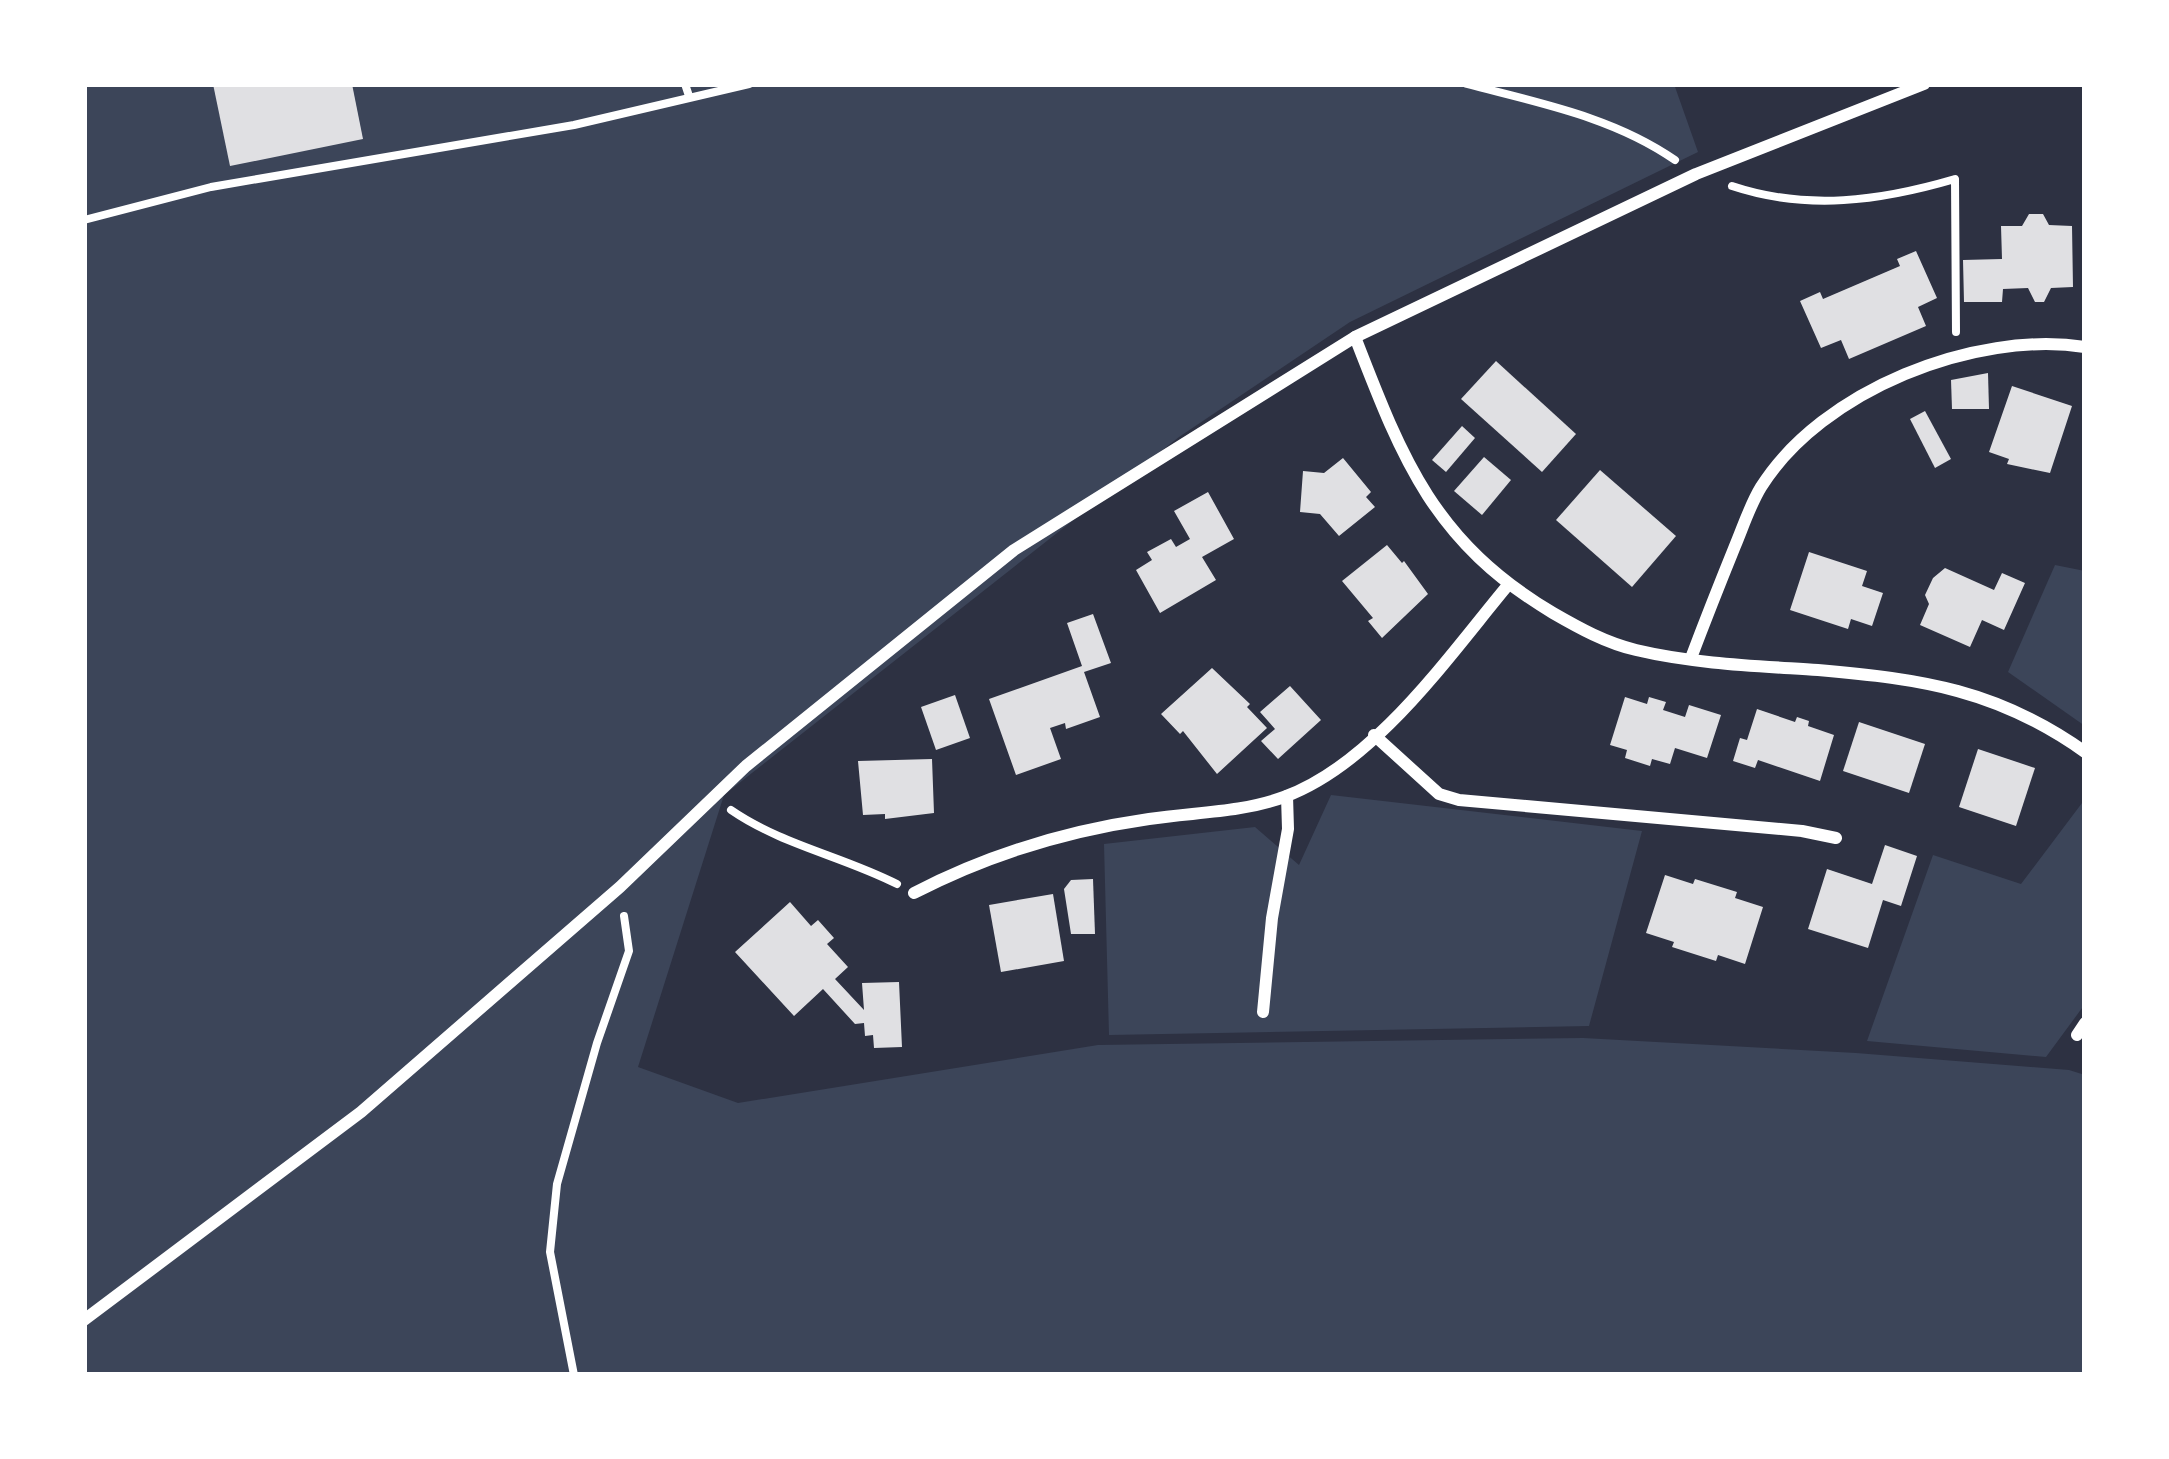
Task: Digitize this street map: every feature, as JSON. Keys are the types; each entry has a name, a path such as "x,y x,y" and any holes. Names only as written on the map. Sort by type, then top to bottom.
{"street":[{"path":"84,1320 361,1112 620,887 746,766 1015,550 1355,338 1696,174 1924,84"},
{"path":"1355,338 1387,420 1448,529 1508,585 1609,641 1636,650 1940,683 2017,710 2085,752"},
{"path":"1690,658 1761,487 1787,456 1844,406 1871,390 1956,358 2024,345 2085,347"},
{"path":"914,893 1038,840 1243,808 1287,796 1329,773 1400,715 1508,585"},
{"path":"1374,735 1439,794 1459,800 1836,838"},
{"path":"1263,1012 1272,918 1288,829 1287,796"}],"path":[{"path":"685,84 689,96"},
{"path":"84,220 212,187 574,125 749,84"},
{"path":"1467,84 1575,112 1639,135 1696,174 1754,194 1832,203 1875,199 1955,179 1956,358"},
{"path":"713,798 763,832 866,868 914,893"},
{"path":"574,1375 550,1252 557,1184 628,951 620,887"}],"shaded area":[{"path":"84,84 1674,84 1698,152 1350,322 1179,437 724,795 638,1067 738,1103 1098,1045 1583,1038 2069,1070 2085,1075 2085,1375 84,1375"},
{"path":"2055,565 2085,571 2085,726 2008,672"},
{"path":"1331,795 1642,831 1589,1026 1109,1035 1104,844 1255,827 1299,865"},
{"path":"2085,799 2085,1004 2046,1057 1867,1041 1933,855 2021,884"}],"building":[{"path":"213,84 352,84 363,139 230,166"},
{"path":"2029,214 2043,214 2049,225 2072,226 2073,287 2051,288 2044,302 2035,302 2028,288 2003,289 2002,302 1964,302 1963,260 2002,259 2001,226 2022,226"},
{"path":"1916,251 1937,298 1918,307 1926,326 1849,359 1841,340 1821,348 1800,301 1820,292 1823,299 1900,266 1897,259"},
{"path":"1496,361 1576,434 1542,472 1461,399"},
{"path":"1988,373 1989,409 1952,409 1951,380"},
{"path":"2012,386 2072,406 2050,473 2007,464 2009,459 1989,452"},
{"path":"1925,411 1951,459 1935,468 1910,419"},
{"path":"1462,426 1475,438 1446,472 1432,460"},
{"path":"1484,457 1511,480 1482,515 1454,491"},
{"path":"1343,458 1371,492 1366,497 1375,507 1339,536 1320,514 1300,512 1303,471 1324,473"},
{"path":"1600,470 1676,536 1632,587 1556,520"},
{"path":"1208,492 1234,539 1202,557 1216,580 1160,613 1136,570 1152,560 1147,552 1171,539 1176,547 1190,539 1174,511"},
{"path":"1387,545 1428,594 1382,638 1368,621 1373,618 1342,581"},
{"path":"1809,552 1867,571 1862,586 1883,593 1872,626 1851,619 1848,629 1790,610"},
{"path":"1945,568 1994,590 2002,573 2025,583 2004,630 1982,620 1970,647 1920,625 1929,604 1925,595 1933,578"},
{"path":"1093,614 1111,663 1084,672 1100,717 1066,729 1065,723 1050,728 1061,759 1016,775 989,699 1082,666 1067,623"},
{"path":"1212,668 1250,704 1247,707 1267,728 1217,774 1183,731 1180,734 1161,714"},
{"path":"1290,686 1321,720 1278,759 1261,741 1275,729 1260,712"},
{"path":"955,695 970,738 936,750 921,707"},
{"path":"1625,697 1647,704 1649,697 1666,702 1663,710 1685,717 1689,705 1721,715 1707,758 1675,748 1670,764 1652,759 1650,766 1625,758 1627,750 1610,745"},
{"path":"1757,709 1795,722 1797,717 1809,721 1808,726 1834,735 1820,781 1758,760 1755,768 1733,761 1740,738 1747,740"},
{"path":"1859,722 1925,744 1909,793 1843,771"},
{"path":"1978,749 2035,768 2016,826 1959,807"},
{"path":"932,759 934,813 885,819 885,814 863,815 858,761"},
{"path":"1885,845 1917,856 1901,906 1883,900 1868,948 1808,929 1827,869 1872,884"},
{"path":"1665,875 1737,892 1735,898 1763,907 1745,964 1718,955 1716,961 1646,933"},
{"path":"1093,879 1095,934 1071,934 1064,889 1071,880"},
{"path":"1053,894 1064,961 1001,972 989,905"},
{"path":"790,902 811,926 818,920 834,938 827,944 848,967 835,979 864,1010 862,983 899,982 902,1047 874,1048 873,1035 865,1036 864,1023 855,1024 823,989 794,1016 735,952"}]}
